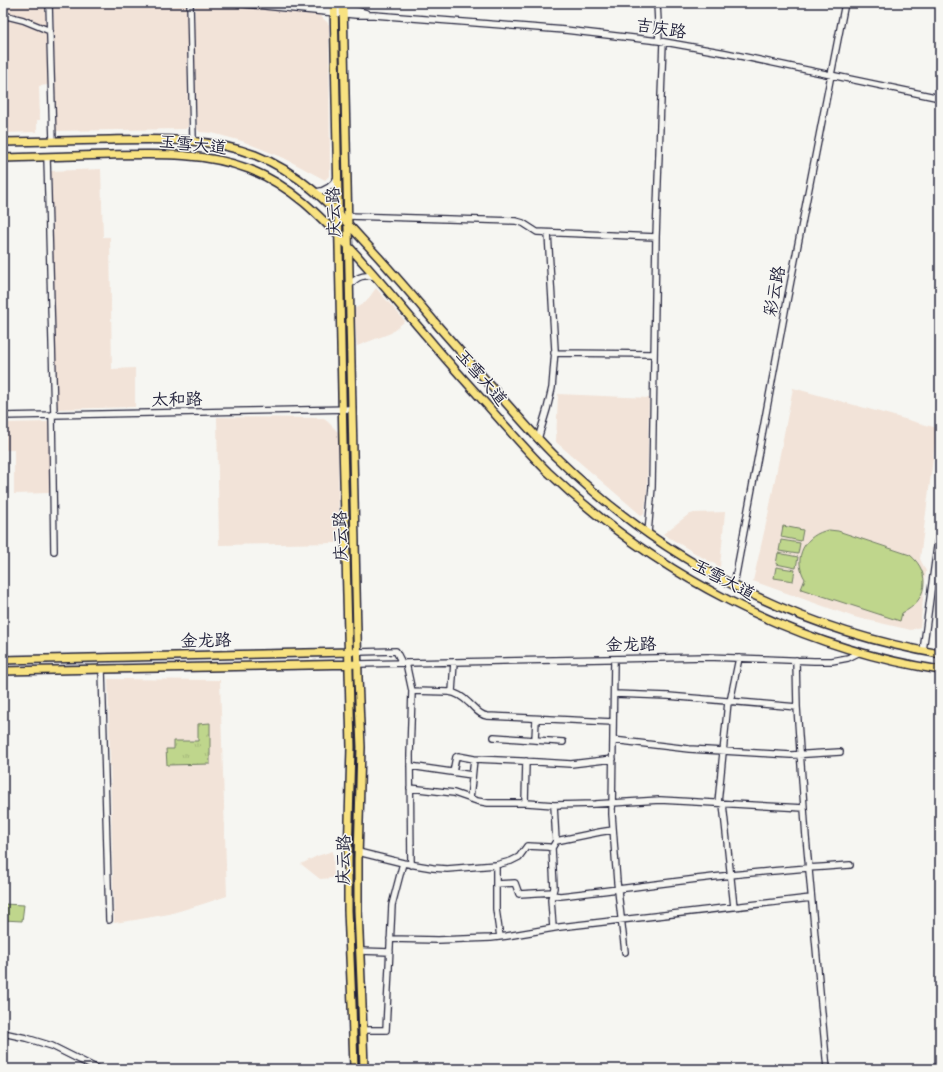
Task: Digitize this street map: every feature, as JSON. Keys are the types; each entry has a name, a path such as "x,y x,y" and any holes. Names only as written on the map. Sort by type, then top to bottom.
{"main road":[{"name":"庆云路","path":"334,8 342,409 351,747 348,890 354,1069"},
{"name":"庆云路","path":"343,8 361,747 358,910 364,1069"},
{"name":"玉雪大道","path":"3,142 133,139 193,140 234,148 265,159 294,175 316,192 380,258 443,332 559,461 591,489 648,533 685,558 734,585 804,617 833,628 876,640 940,654"},
{"name":"玉雪大道","path":"3,158 180,155 210,158 258,173 285,188 312,209 376,277 527,450 564,487 613,527 666,564 766,618 828,642 860,652 940,670"},
{"name":"金龙路","path":"3,660 358,652"},
{"name":"金龙路","path":"3,671 358,664"}],"street":[{"path":"49,3 53,141"},
{"path":"190,3 193,140"},
{"name":"吉庆路","path":"234,3 343,8 374,15 599,33 726,53 940,98"},
{"name":"吉庆路","path":"287,3 334,8"},
{"path":"648,533 652,487 661,42 658,3"},
{"name":"彩云路","path":"734,585 844,3"},
{"path":"3,15 23,20 50,31"},
{"path":"48,157 54,551"},
{"path":"316,192 327,189 337,178"},
{"path":"348,216 516,221 523,223 537,232 656,237"},
{"path":"538,439 550,399 553,380 554,353 548,233"},
{"path":"350,285 354,280 363,276 370,275 376,277"},
{"path":"554,353 654,354"},
{"name":"太和路","path":"3,416 352,409"},
{"path":"923,651 940,524"},
{"name":"金龙路","path":"358,652 396,651 404,663"},
{"name":"金龙路","path":"358,664 708,657 837,661 848,658 860,652"},
{"path":"734,907 731,875 720,804 723,751 729,702 739,658"},
{"path":"614,659 613,830 625,952"},
{"path":"796,660 797,707 808,868 827,1069"},
{"path":"452,692 454,662"},
{"path":"404,663 412,691 410,766 411,865"},
{"path":"102,669 109,920"},
{"path":"412,691 452,692 464,698 484,716 613,722"},
{"path":"614,694 668,696 797,707"},
{"path":"535,740 536,719"},
{"path":"494,737 563,742"},
{"path":"613,740 689,749 723,751 790,754 840,752"},
{"path":"453,772 456,757 458,756 474,759 571,764 613,759"},
{"path":"470,799 474,759"},
{"path":"525,803 526,761"},
{"path":"410,766 472,774"},
{"path":"410,788 454,793 488,804 525,803 554,805 660,800 804,808"},
{"path":"553,928 551,899 554,888 552,848 556,841 554,805"},
{"path":"556,841 613,830"},
{"path":"358,852 411,865 442,869 496,865 519,857 527,846 548,846 552,848"},
{"path":"363,1030 386,1030 392,905 403,863"},
{"path":"496,865 496,908 500,937"},
{"path":"496,884 515,883 519,894 552,894 560,896 731,875 850,865"},
{"path":"390,938 456,940 500,937 553,928 811,898"},
{"path":"360,951 390,952"},
{"path":"3,1033 52,1046 98,1069"}],"shaded area":[{"path":"3,3 45,3 45,26 3,14"},
{"path":"53,3 185,3 187,7 188,127 185,129 56,131"},
{"path":"197,3 319,15 327,22 329,25 330,175 325,180 284,158 242,141 212,133 200,132 197,129 194,33 195,6"},
{"path":"3,17 23,22 46,32 48,85 39,86 40,120 37,120 37,132 3,133"},
{"path":"101,169 103,237 110,237 112,369 135,368 135,407 57,409 51,171"},
{"path":"376,288 405,321 391,333 357,346 354,309 366,302"},
{"path":"793,388 937,428 920,559 926,571 920,627 911,630 854,617 753,581 768,515"},
{"path":"558,394 649,398 647,494 644,514 642,516 556,442"},
{"path":"217,417 324,418 338,432 339,543 219,545"},
{"path":"49,422 49,493 14,494 14,450 3,450 3,423"},
{"path":"725,512 720,567 663,534 688,515 694,513"},
{"path":"108,679 220,680 227,896 169,914 114,923"},
{"path":"333,851 334,878 320,879 301,864 317,856"}],"green space":[{"path":"783,526 803,530 801,541 781,537"},
{"path":"829,530 838,531 910,555 917,562 922,570 924,587 917,602 902,613 900,621 801,589 805,579 801,571 800,563 803,548 813,536"},
{"path":"781,540 800,543 798,554 779,551"},
{"path":"778,553 798,557 796,568 776,564"},
{"path":"776,567 795,570 793,581 774,578"},
{"path":"210,723 210,764 167,765 166,749 174,749 174,741 198,741 198,724"},
{"path":"3,904 24,905 22,921 3,920"}]}
